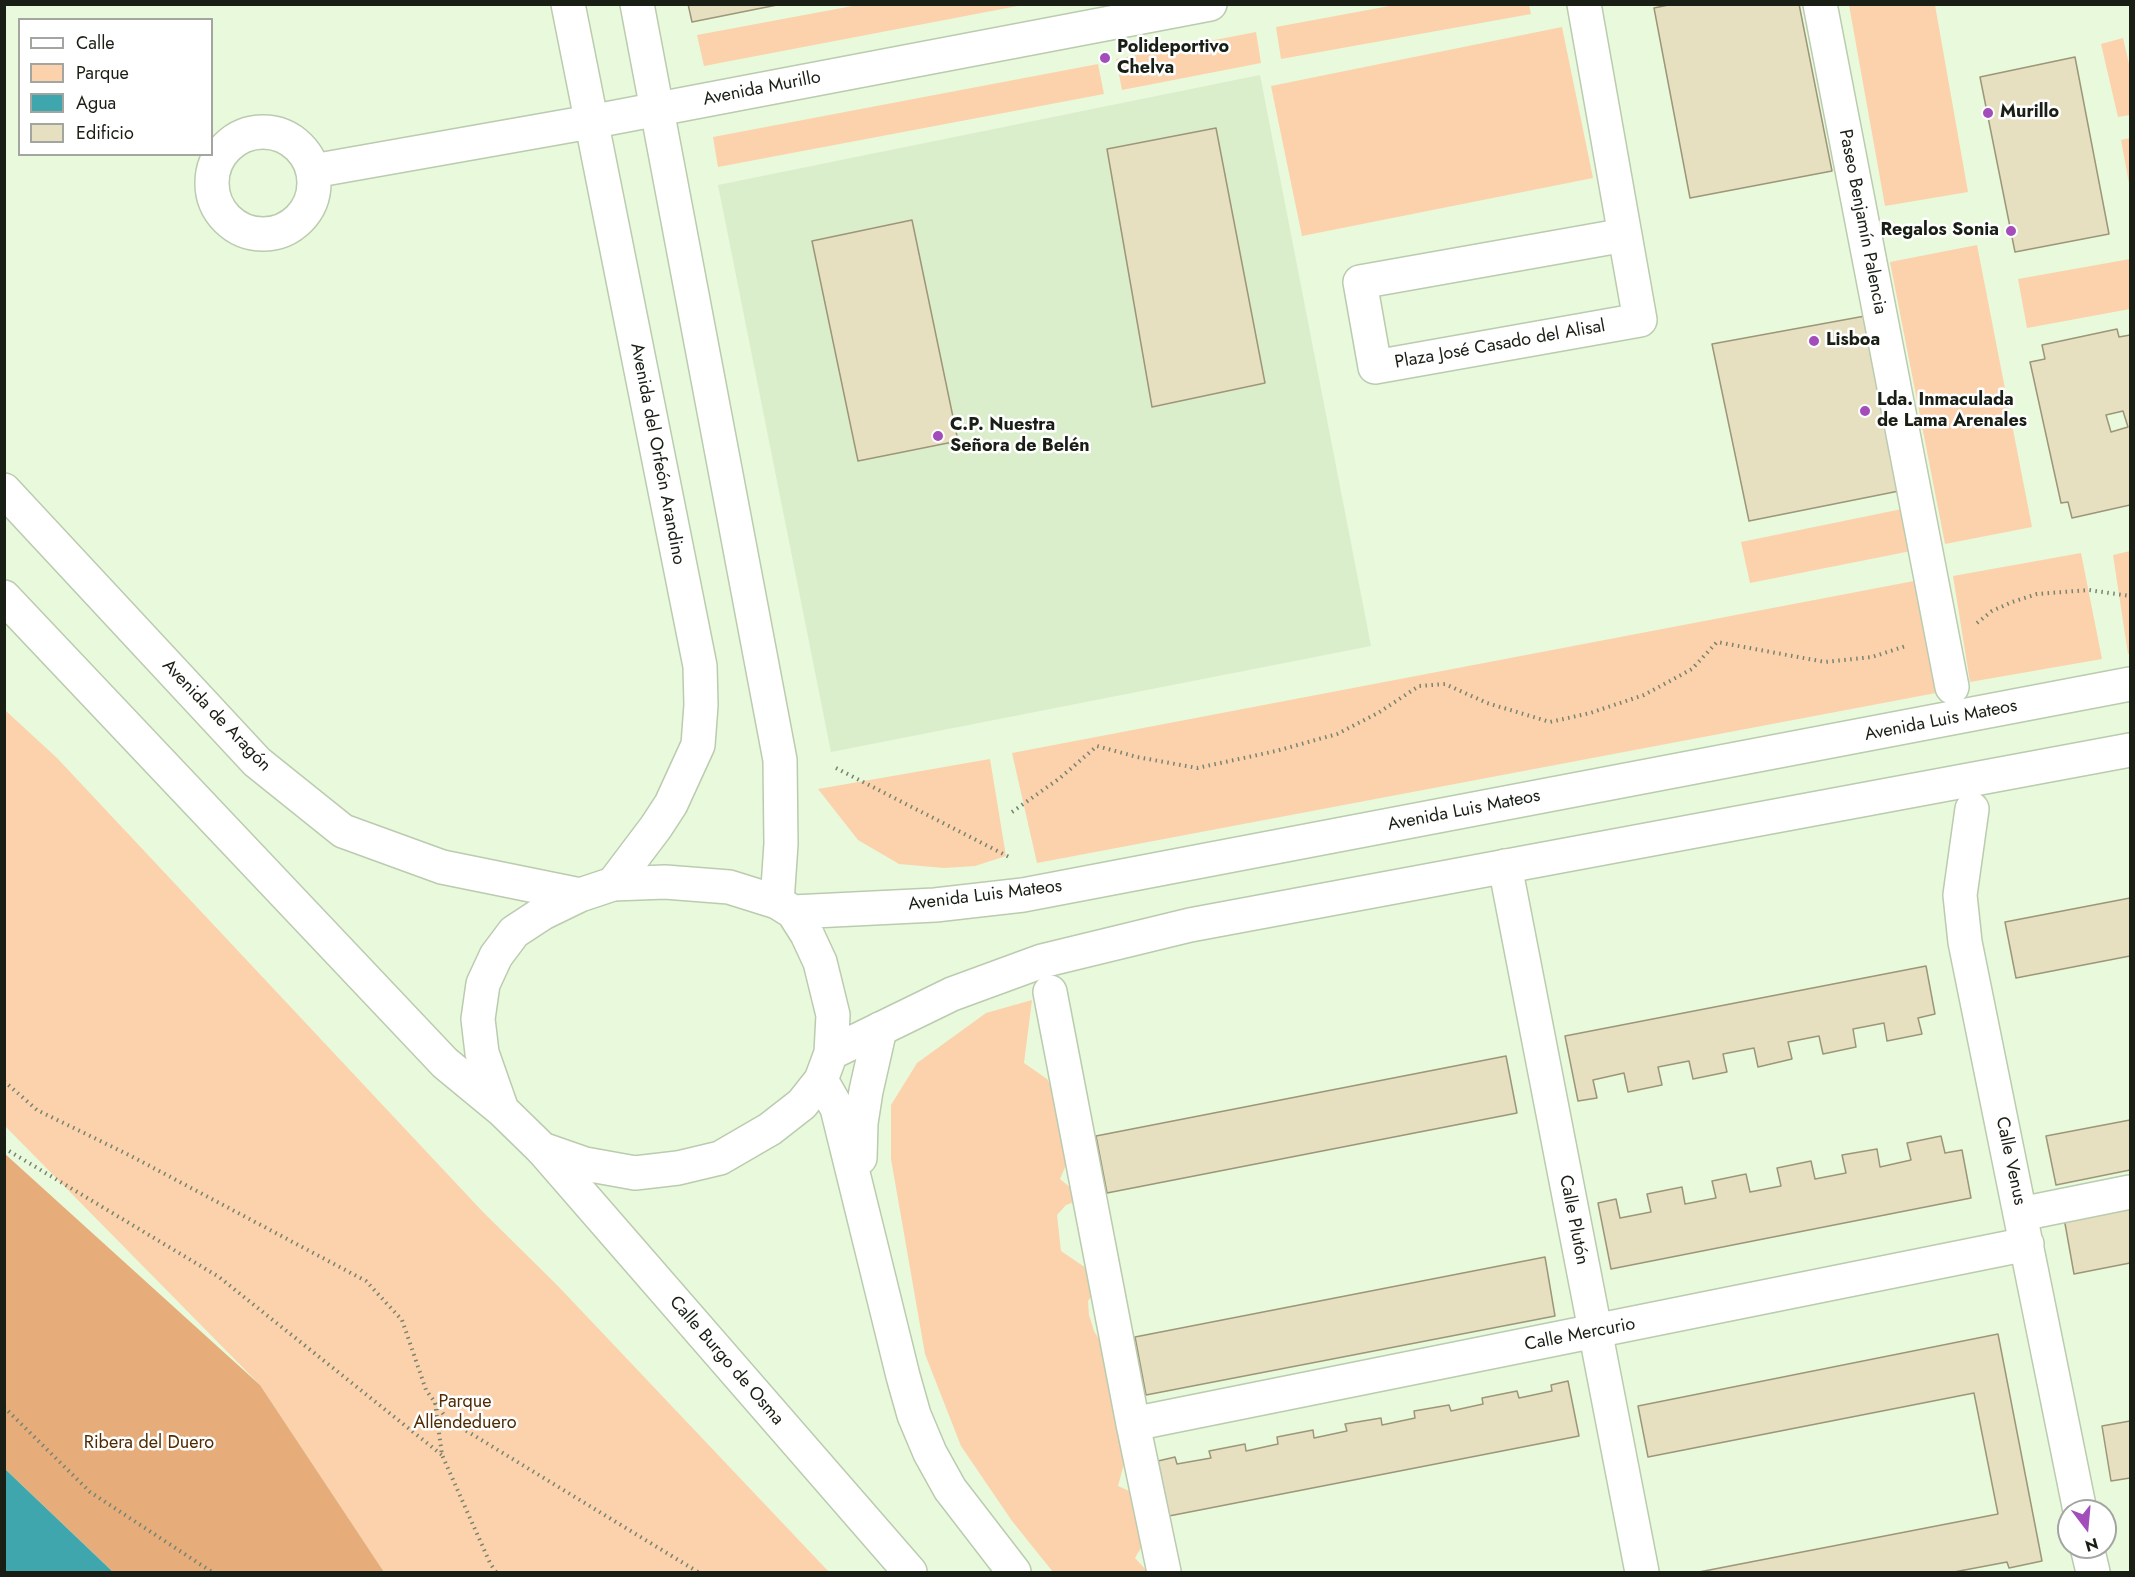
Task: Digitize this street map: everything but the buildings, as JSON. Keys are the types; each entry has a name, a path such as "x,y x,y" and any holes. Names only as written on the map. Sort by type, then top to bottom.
{"main road":[{"name":"Avenida del Orfeón Arandino","path":"568,4 700,666 698,745 671,804 657,827 614,884"},
{"path":"637,4 780,760 781,844 785,907"},
{"name":"Avenida Murillo","path":"313,171 590,122 1210,4"},
{"name":"Plaza José Casado del Alisal","path":"1584,4 1625,235 1640,320 1375,367 1360,282 1625,235"},
{"name":"Paseo Benjamín Palencia","path":"1820,4 1952,687"},
{"name":"Avenida de Aragón","path":"4,490 257,762 343,831 442,867 580,895"},
{"path":"4,597 445,1063 502,1110"},
{"name":"Avenida Luis Mateos","path":"785,907 935,904 1023,895 2130,684"},
{"path":"542,1149 585,1164 635,1173 678,1168 720,1158 770,1130 802,1104 826,1066 880,1029 952,994 1042,961 1190,925 2130,750"},
{"name":"Calle Venus","path":"1972,809 1960,895 1965,942 2078,1499"},
{"name":"Calle Plutón","path":"1505,866 1642,1572"},
{"path":"502,1110 482,1053 478,1019 483,984 496,956 514,932 543,913 580,895 614,884 665,882 729,887 785,907 807,934 820,962 833,1015 826,1066 903,1376 918,1424 930,1453 950,1489 1014,1572"},
{"path":"1050,992 1133,1424 1164,1572"},
{"path":"860,1201 861,1123 880,1029"},
{"name":"Calle Burgo de Osma","path":"502,1110 542,1149 910,1572"},
{"name":"Calle Mercurio","path":"1133,1424 1595,1332 2024,1229 2130,1192"}],"path":[{"path":"1012,812 1060,778 1097,746 1137,757 1197,768 1275,751 1337,734 1419,686 1445,684 1487,703 1550,722 1590,713 1644,695 1692,669 1717,642 1825,662 1872,657 1924,640 1942,640 1962,635 1992,611 2037,594 2089,590 2130,596"},
{"path":"836,768 1020,862"},
{"path":"4,1081 37,1110 131,1156 366,1281 402,1320 426,1390 447,1419 698,1572"},
{"path":"4,1148 219,1276 442,1455"},
{"path":"435,1402 442,1455 496,1572"},
{"path":"4,1407 90,1492 212,1572"}],"shaded area":[{"name":"C.P. Nuestra Señora de Belén","path":"1260,75 1371,646 831,752 718,185"}],"green space":[{"path":"1400,4 1529,5 1531,14 1281,59 1276,27"},
{"path":"858,5 1023,5 704,66 697,35"},
{"path":"1849,5 1935,5 1968,192 1885,206"},
{"path":"1562,27 1593,178 1302,236 1271,86"},
{"path":"1256,32 1261,63 1122,90 1116,59"},
{"path":"2123,38 2130,68 2130,115 2118,117 2101,44"},
{"path":"1098,64 1104,94 718,167 713,137"},
{"path":"2130,138 2130,189 2121,140"},
{"path":"1977,245 2032,527 1945,544 1890,262"},
{"path":"2130,259 2130,309 2027,328 2018,279"},
{"path":"1902,509 1911,551 1750,583 1741,542"},
{"path":"2130,551 2130,653 2128,654 2113,555"},
{"path":"2081,553 2102,659 1970,682 1953,576"},
{"path":"1914,581 1936,693 1037,863 1012,753"},
{"name":"Parque Allendeduero","path":"6,711 57,758 483,1212 557,1285 829,1572 384,1572 260,1385 5,1126 4,713"},
{"path":"990,759 1006,856 975,866 944,868 899,864 858,840 818,789"},
{"path":"1032,1000 1024,1063 1047,1079 1061,1105 1072,1151 1060,1179 1077,1193 1079,1200 1066,1205 1057,1215 1061,1251 1089,1270 1095,1291 1088,1301 1089,1315 1094,1331 1112,1361 1125,1460 1118,1486 1134,1493 1145,1541 1135,1558 1148,1572 1053,1572 1012,1521 961,1446 925,1354 891,1159 891,1105 917,1063 986,1013"},
{"name":"Ribera del Duero","path":"4,1153 260,1385 384,1572 113,1572 5,1469"}],"water":[{"path":"5,1469 113,1572 5,1572"}],"place":[{"name":"Polideportivo Chelva","path":"1105,58"},
{"name":"Murillo","path":"1988,113"},
{"name":"Regalos Sonia","path":"2011,231"},
{"name":"Lisboa","path":"1814,341"},
{"name":"Lda. Inmaculada de Lama Arenales","path":"1865,411"},
{"name":"C.P. Nuestra Señora de Belén","path":"938,436"}]}
